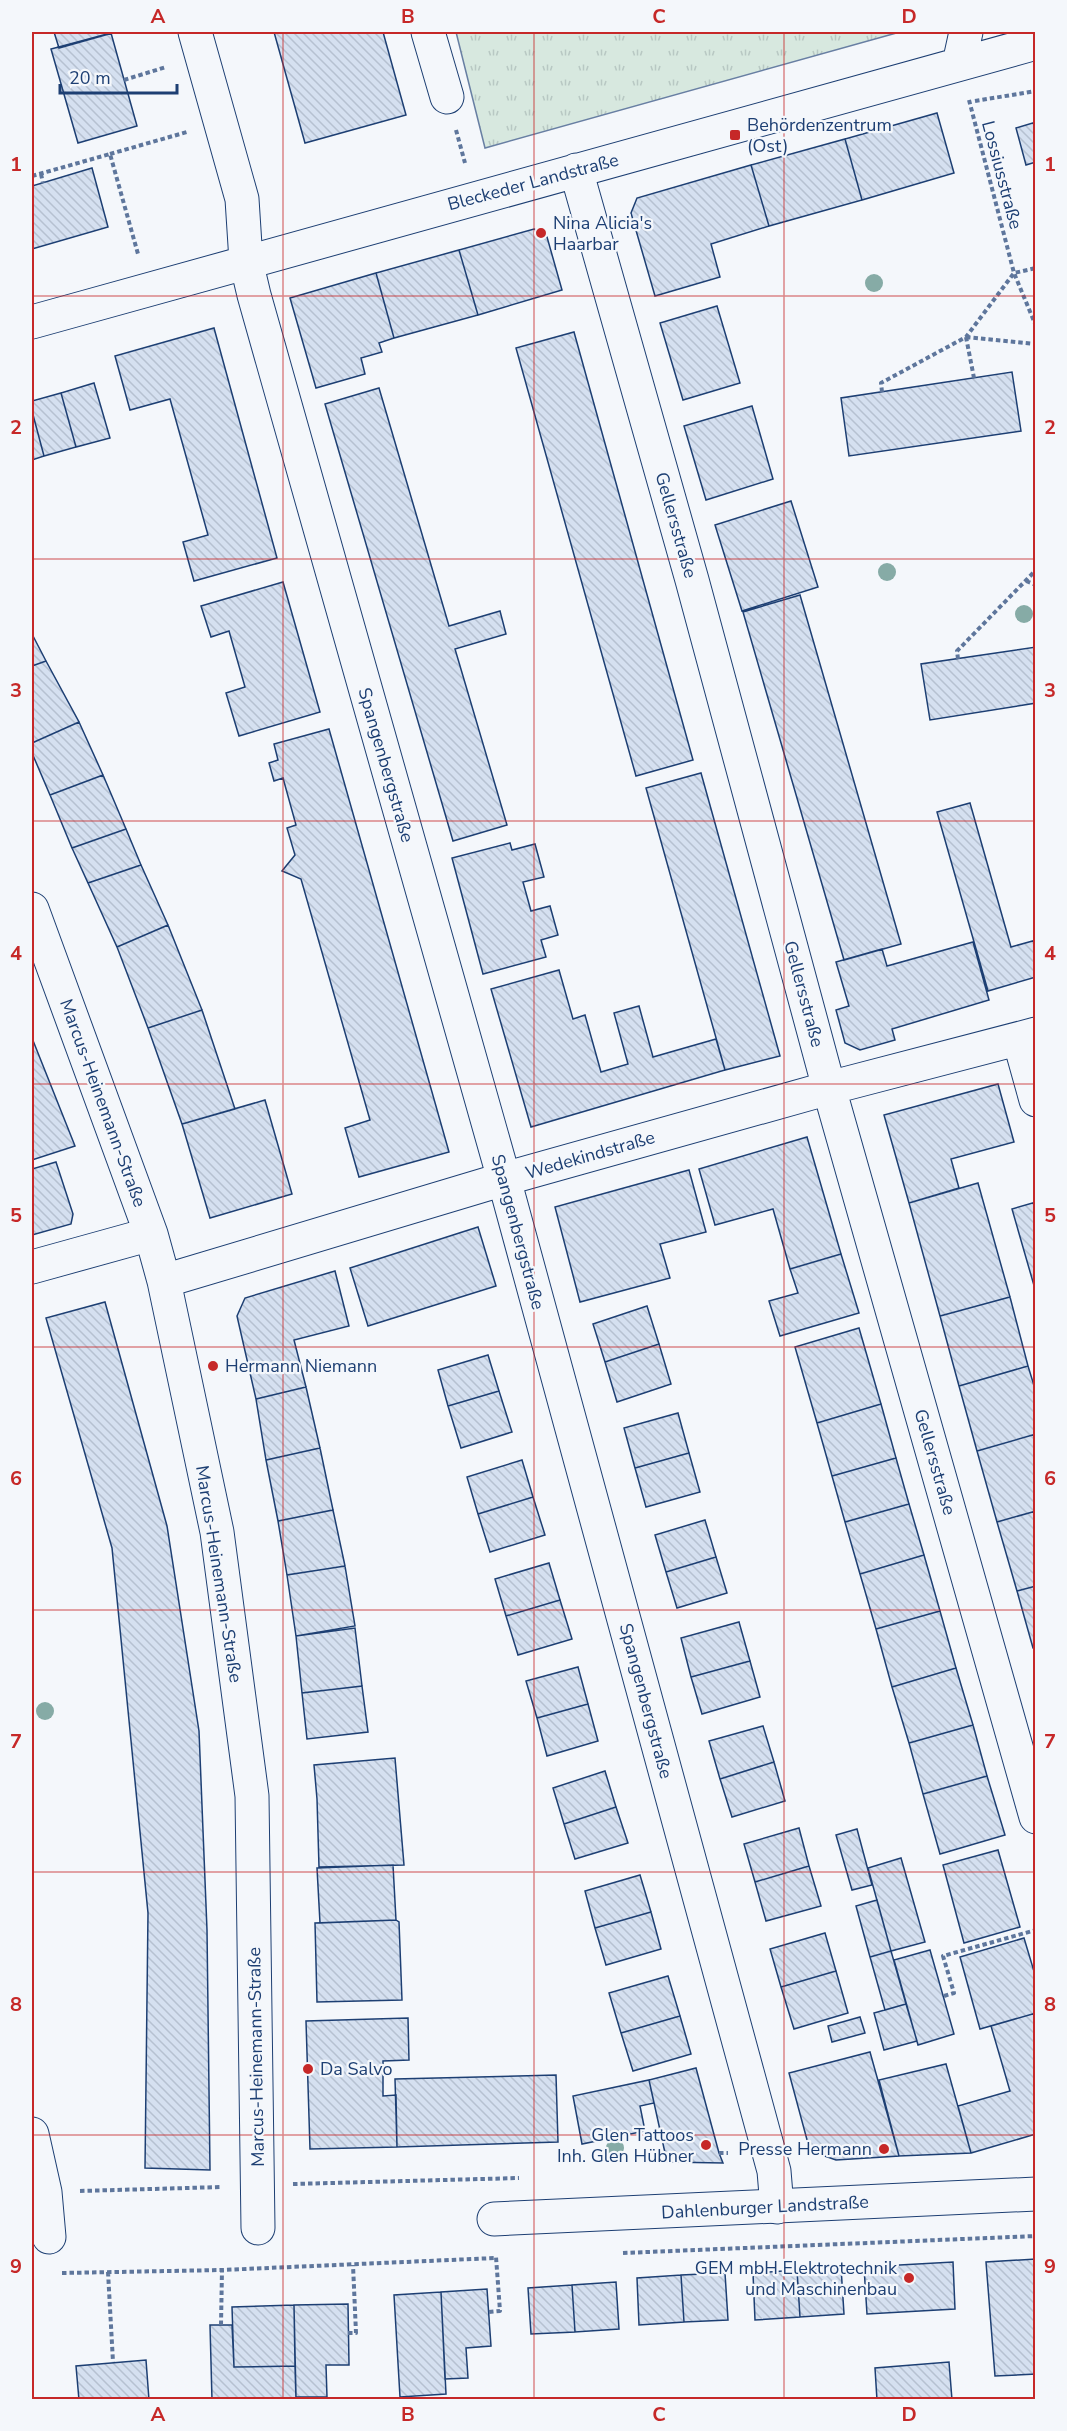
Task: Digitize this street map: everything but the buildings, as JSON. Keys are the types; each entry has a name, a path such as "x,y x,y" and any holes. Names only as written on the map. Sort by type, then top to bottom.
{"street":[{"path":"428,32 447,98"},
{"path":"959,64 966,32"},
{"name":"Spangenbergstraße","path":"198,44 242,199 246,261 263,329 504,1179 774,2171 777,2207"},
{"name":"Bleckeder Landstraße","path":"32,322 1035,44"},
{"name":"Gellersstraße","path":"576,170 1035,1817"},
{"name":"Marcus-Heinemann-Straße","path":"32,909 151,1234 164,1281 217,1532 252,1796 258,2228"},
{"path":"1027,1036 1035,1100"},
{"name":"Wedekindstraße","path":"164,1281 504,1179 1027,1036"},
{"path":"32,1267 151,1234"},
{"path":"32,2133 45,2192 49,2237"},
{"name":"Dahlenburger Landstraße","path":"494,2219 1035,2194"}],"path":[{"path":"124,80 198,44"},
{"name":"Lossiusstraße","path":"959,64 1014,273 1035,326"},
{"path":"447,98 474,198"},
{"path":"32,176 220,123"},
{"path":"110,154 139,258"},
{"path":"41,174 43,183"},
{"path":"882,392 881,383 966,337 1014,273 1035,268"},
{"path":"966,337 1035,344"},
{"path":"966,337 974,378"},
{"path":"958,658 957,651 1035,570"},
{"path":"1026,581 1035,585"},
{"path":"944,1996 954,1993 943,1956 1035,1930"},
{"path":"719,2153 728,2152"},
{"path":"348,2333 356,2333 353,2265"},
{"path":"220,2325 222,2270"},
{"path":"108,2272 113,2362"}],"green space":[{"path":"456,32 900,32 485,148"}],"place":[{"name":"Behördenzentrum (Ost)","path":"735,135"},
{"name":"Nina Alicia's Haarbar","path":"541,233"},
{"name":"Hermann Niemann","path":"213,1366"},
{"name":"Da Salvo","path":"308,2069"},
{"name":"Glen Tattoos Inh. Glen Hübner","path":"706,2145"},
{"name":"Presse Hermann","path":"884,2149"},
{"name":"GEM mbH Elektrotechnik und Maschinenbau","path":"909,2278"}]}
